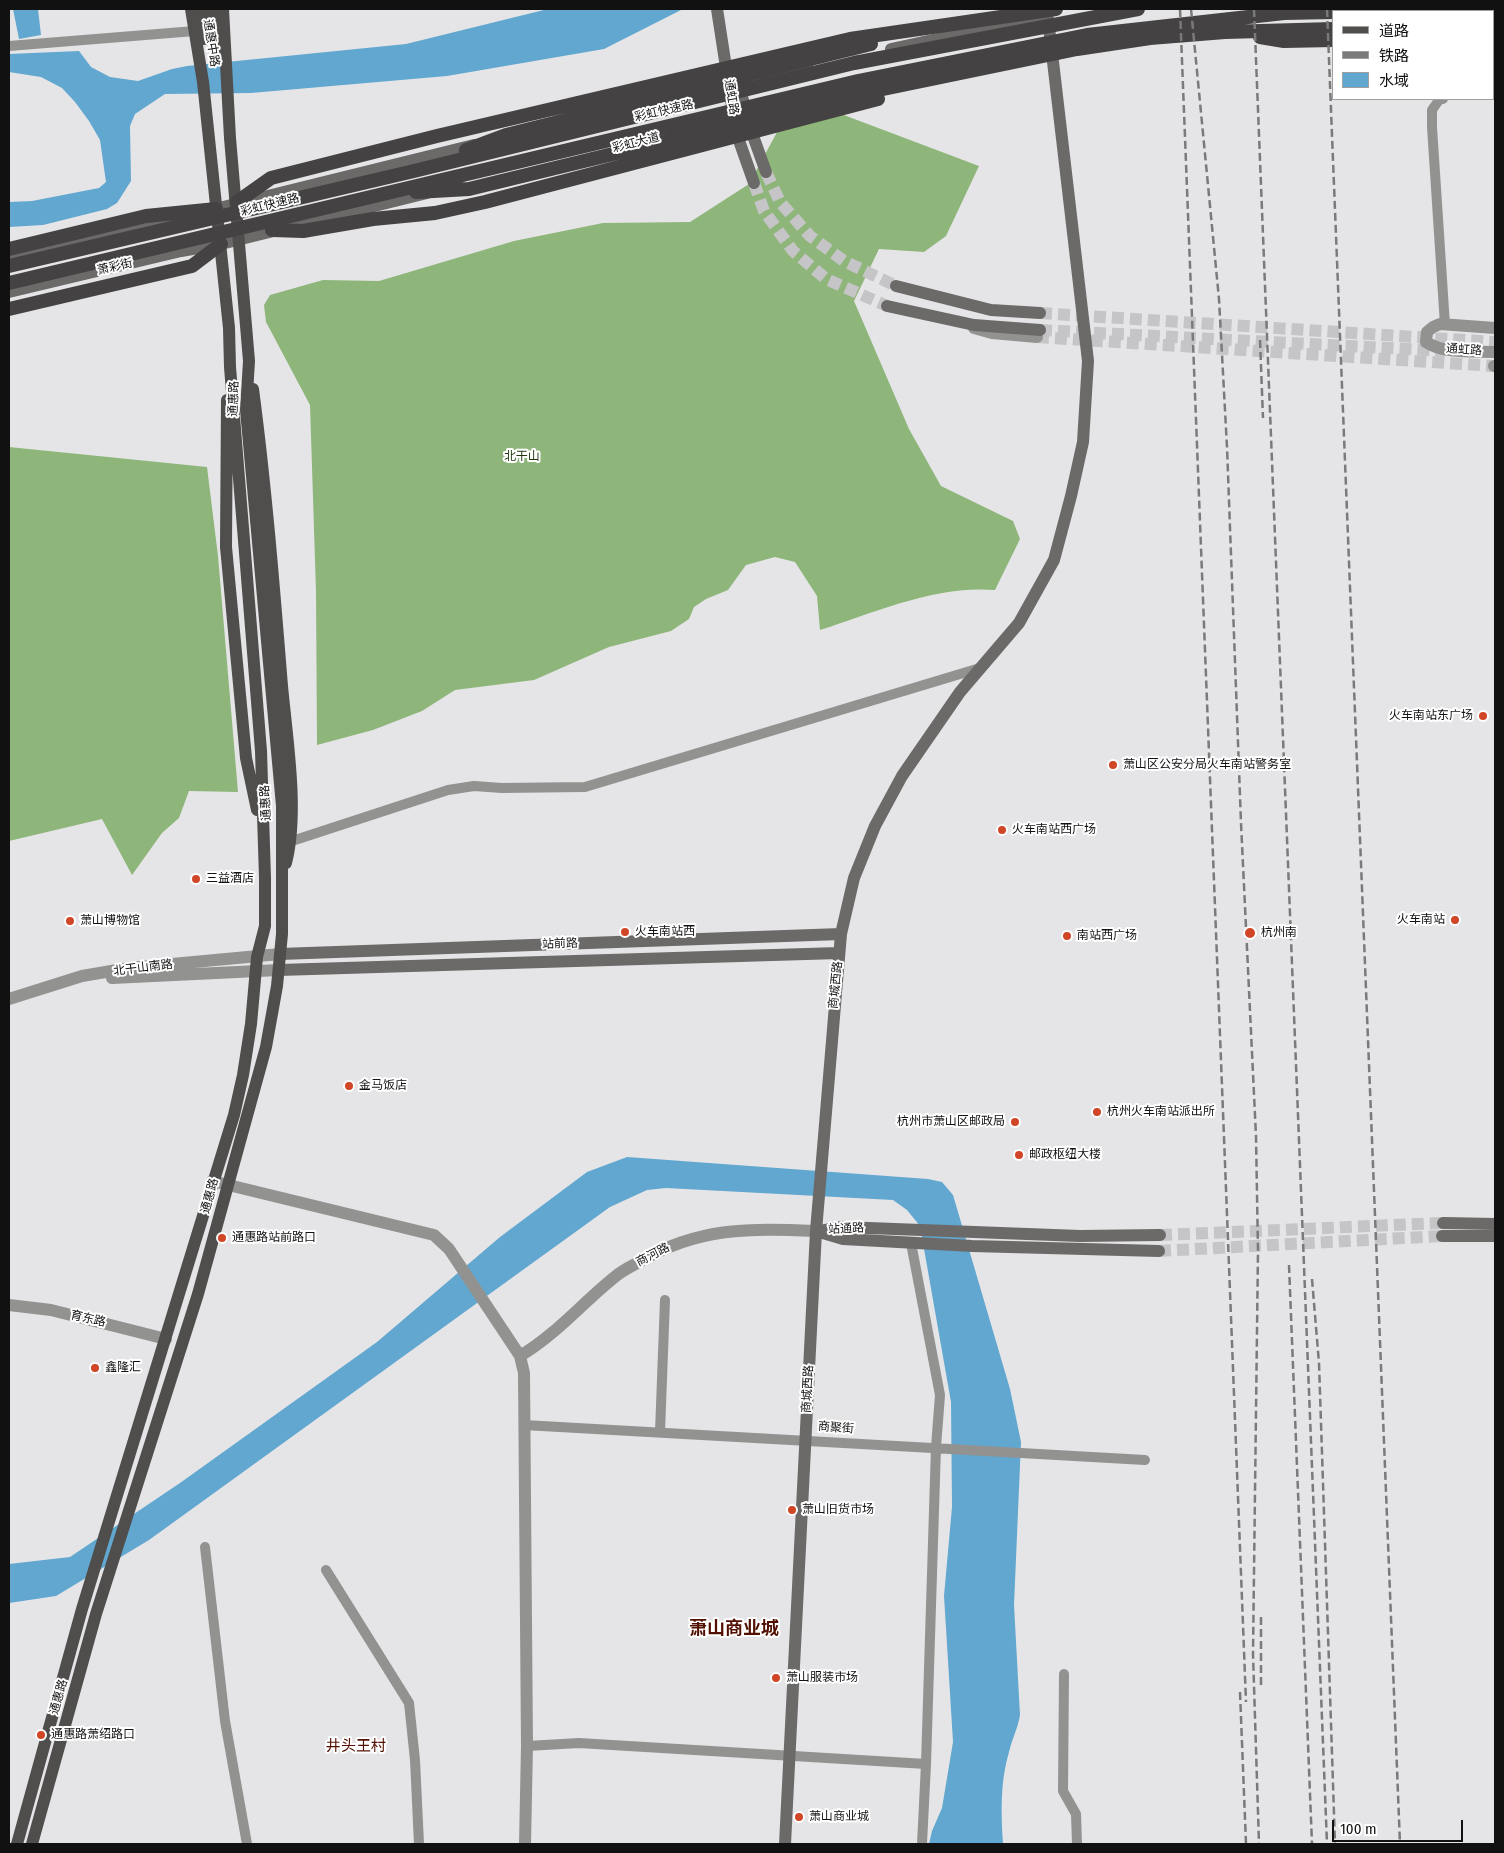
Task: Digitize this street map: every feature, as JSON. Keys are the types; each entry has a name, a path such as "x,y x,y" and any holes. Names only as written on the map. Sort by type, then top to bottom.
{"highway":[{"name":"彩虹快速路","path":"9,266 414,171 854,63 1138,9"},
{"name":"彩虹快速路","path":"9,283 858,81 966,58 1087,35 1284,12 1332,12"},
{"path":"237,202 271,178 437,136 850,39 957,24 1052,14"},
{"path":"414,171 506,135 649,97 957,24"},
{"path":"375,195 469,189 850,96 1077,49 1150,38 1225,32 1332,29"},
{"path":"1225,32 1284,41 1332,40"},
{"path":"272,230 303,231 373,219 435,212 485,202 803,120 971,72"},
{"path":"9,249 146,216 216,209"},
{"path":"9,308 192,266 221,244"}],"main road":[{"name":"通惠中路","path":"191,9 204,95"},
{"name":"通惠中路","path":"202,9 205,49 203,82"},
{"name":"通惠中路","path":"212,9 216,44 226,79"},
{"name":"通惠中路","path":"223,9 227,96"},
{"name":"通虹路","path":"718,9 740,117 745,163 754,182"},
{"path":"9,257 734,84 1052,14"},
{"name":"商城西路","path":"784,1844 816,1232 823,1167 831,1036 841,934 854,878 884,809 902,776 930,733 980,668 1019,623 1054,560 1083,442 1088,361 1052,52 1052,14"},
{"name":"彩虹大道","path":"221,244 272,230 969,63 1052,52"},
{"name":"通惠路","path":"17,1844 82,1610 166,1339 212,1181 234,1115 243,1075 257,958 265,926 261,751 230,367 229,328 204,95"},
{"name":"通惠路","path":"32,1844 96,1614 198,1294 266,1047 280,954 282,934 282,806 246,410 249,361 227,96"},
{"name":"通虹路","path":"740,117 766,172"},
{"name":"萧彩街","path":"9,292 221,244"},
{"path":"896,286 991,310 1040,313"},
{"path":"887,306 974,325 1039,334"},
{"path":"249,361 264,480 287,743 292,841 281,880"},
{"path":"230,367 225,446 226,547 246,758 256,805 265,878"},
{"name":"站前路","path":"280,954 841,934"},
{"path":"278,970 839,953"},
{"path":"1443,1222 1495,1224"},
{"name":"站通路","path":"816,1232 842,1227 1080,1236 1160,1235"},
{"name":"站通路","path":"816,1232 843,1239 911,1243 1159,1251"},
{"path":"1442,1236 1495,1236"}],"street":[{"path":"9,46 195,31"},
{"path":"1439,100 1432,110 1432,127 1445,324"},
{"name":"通虹路","path":"1495,328 1445,324 1433,327 1427,332 1426,342 1433,347 1444,349 1495,352"},
{"path":"292,841 448,790 474,786 502,788 585,787 980,668"},
{"name":"北干山南路","path":"9,999 82,976 129,968 257,958 280,954"},
{"path":"63,982 124,977 278,970"},
{"path":"212,1181 434,1236 450,1249 520,1356 524,1372 527,1746 525,1844"},
{"name":"商河路","path":"520,1356 544,1342 617,1274 663,1247 714,1232 767,1229 816,1232"},
{"path":"911,1243 940,1395 936,1447 922,1844"},
{"path":"660,1432 665,1300"},
{"name":"育东路","path":"9,1305 51,1310 166,1339"},
{"name":"商聚街","path":"524,1425 805,1439 1145,1460"},
{"path":"205,1547 225,1721 247,1844"},
{"path":"326,1570 409,1703 415,1760 419,1844"},
{"path":"1064,1674 1063,1791 1076,1814 1077,1844"},
{"path":"527,1746 579,1742 790,1757 926,1764"}],"green space":[{"name":"北干山","path":"796,97 979,166 946,236 924,252 879,249 854,301 909,429 941,486 1013,521 1020,539 995,590 951,592 906,601 820,630 817,596 795,562 775,557 746,565 728,590 706,599 694,607 689,619 671,631 609,647 534,680 455,690 422,711 373,730 317,745 316,591 310,405 266,322 264,305 270,295 323,280 379,281 514,241 603,223 690,222 749,184"},
{"path":"9,447 207,467 218,556 238,792 189,791 179,818 162,833 132,875 102,819 9,841"}],"water":[{"path":"13,9 38,9 41,35 19,39"},
{"path":"548,9 683,9 604,49 447,76 251,93 165,94 135,114 130,126 131,181 117,203 107,209 43,225 9,227 9,202 32,201 99,188 106,182 100,140 75,102 62,88 41,77 9,72 9,54 79,51 91,67 110,77 138,81 172,69 187,66 406,44"},
{"path":"627,1157 928,1179 942,1182 953,1195 1010,1389 1021,1442 1014,1605 1020,1715 1004,1775 1002,1809 1003,1844 929,1844 932,1831 942,1808 953,1742 944,1596 952,1507 951,1402 920,1226 907,1210 893,1200 666,1188 647,1190 610,1207 149,1540 56,1596 9,1603 9,1564 70,1557 180,1483 377,1342 500,1237 587,1172"}],"tunnel":[{"path":"766,172 780,202 810,236 844,261 896,286"},
{"path":"754,183 764,211 793,251 826,279 887,306"},
{"path":"1040,313 1495,342"},
{"path":"1040,330 1445,351"},
{"path":"1037,337 1494,366"},
{"path":"1160,1235 1443,1223"},
{"path":"1159,1251 1442,1236"}],"railway":[{"path":"1180,9 1246,1702"},
{"path":"1191,9 1219,299 1256,1136 1258,1251 1253,1654 1259,1844"},
{"path":"1254,9 1327,1844"},
{"path":"1327,9 1400,1844"},
{"path":"1260,340 1263,418"},
{"path":"1289,1265 1312,1844"},
{"path":"1312,1279 1319,1363 1335,1844"},
{"path":"1261,1617 1261,1689"},
{"path":"1240,1692 1246,1844"}],"place":[{"name":"火车南站东广场","path":"1483,716"},
{"name":"萧山区公安分局火车南站警务室","path":"1113,765"},
{"name":"火车南站西广场","path":"1002,830"},
{"name":"三益酒店","path":"196,879"},
{"name":"火车南站","path":"1455,920"},
{"name":"萧山博物馆","path":"70,921"},
{"name":"火车南站西","path":"625,932"},
{"name":"杭州南","path":"1250,933"},
{"name":"南站西广场","path":"1067,936"},
{"name":"金马饭店","path":"349,1086"},
{"name":"杭州火车南站派出所","path":"1097,1112"},
{"name":"杭州市萧山区邮政局","path":"1015,1122"},
{"name":"邮政枢纽大楼","path":"1019,1155"},
{"name":"通惠路站前路口","path":"222,1238"},
{"name":"鑫隆汇","path":"95,1368"},
{"name":"萧山旧货市场","path":"792,1510"},
{"name":"萧山服装市场","path":"776,1678"},
{"name":"通惠路萧绍路口","path":"41,1735"},
{"name":"萧山商业城","path":"799,1817"}],"district":[{"name":"萧山商业城","path":"734,1629"},
{"name":"井头王村","path":"356,1747"}]}
